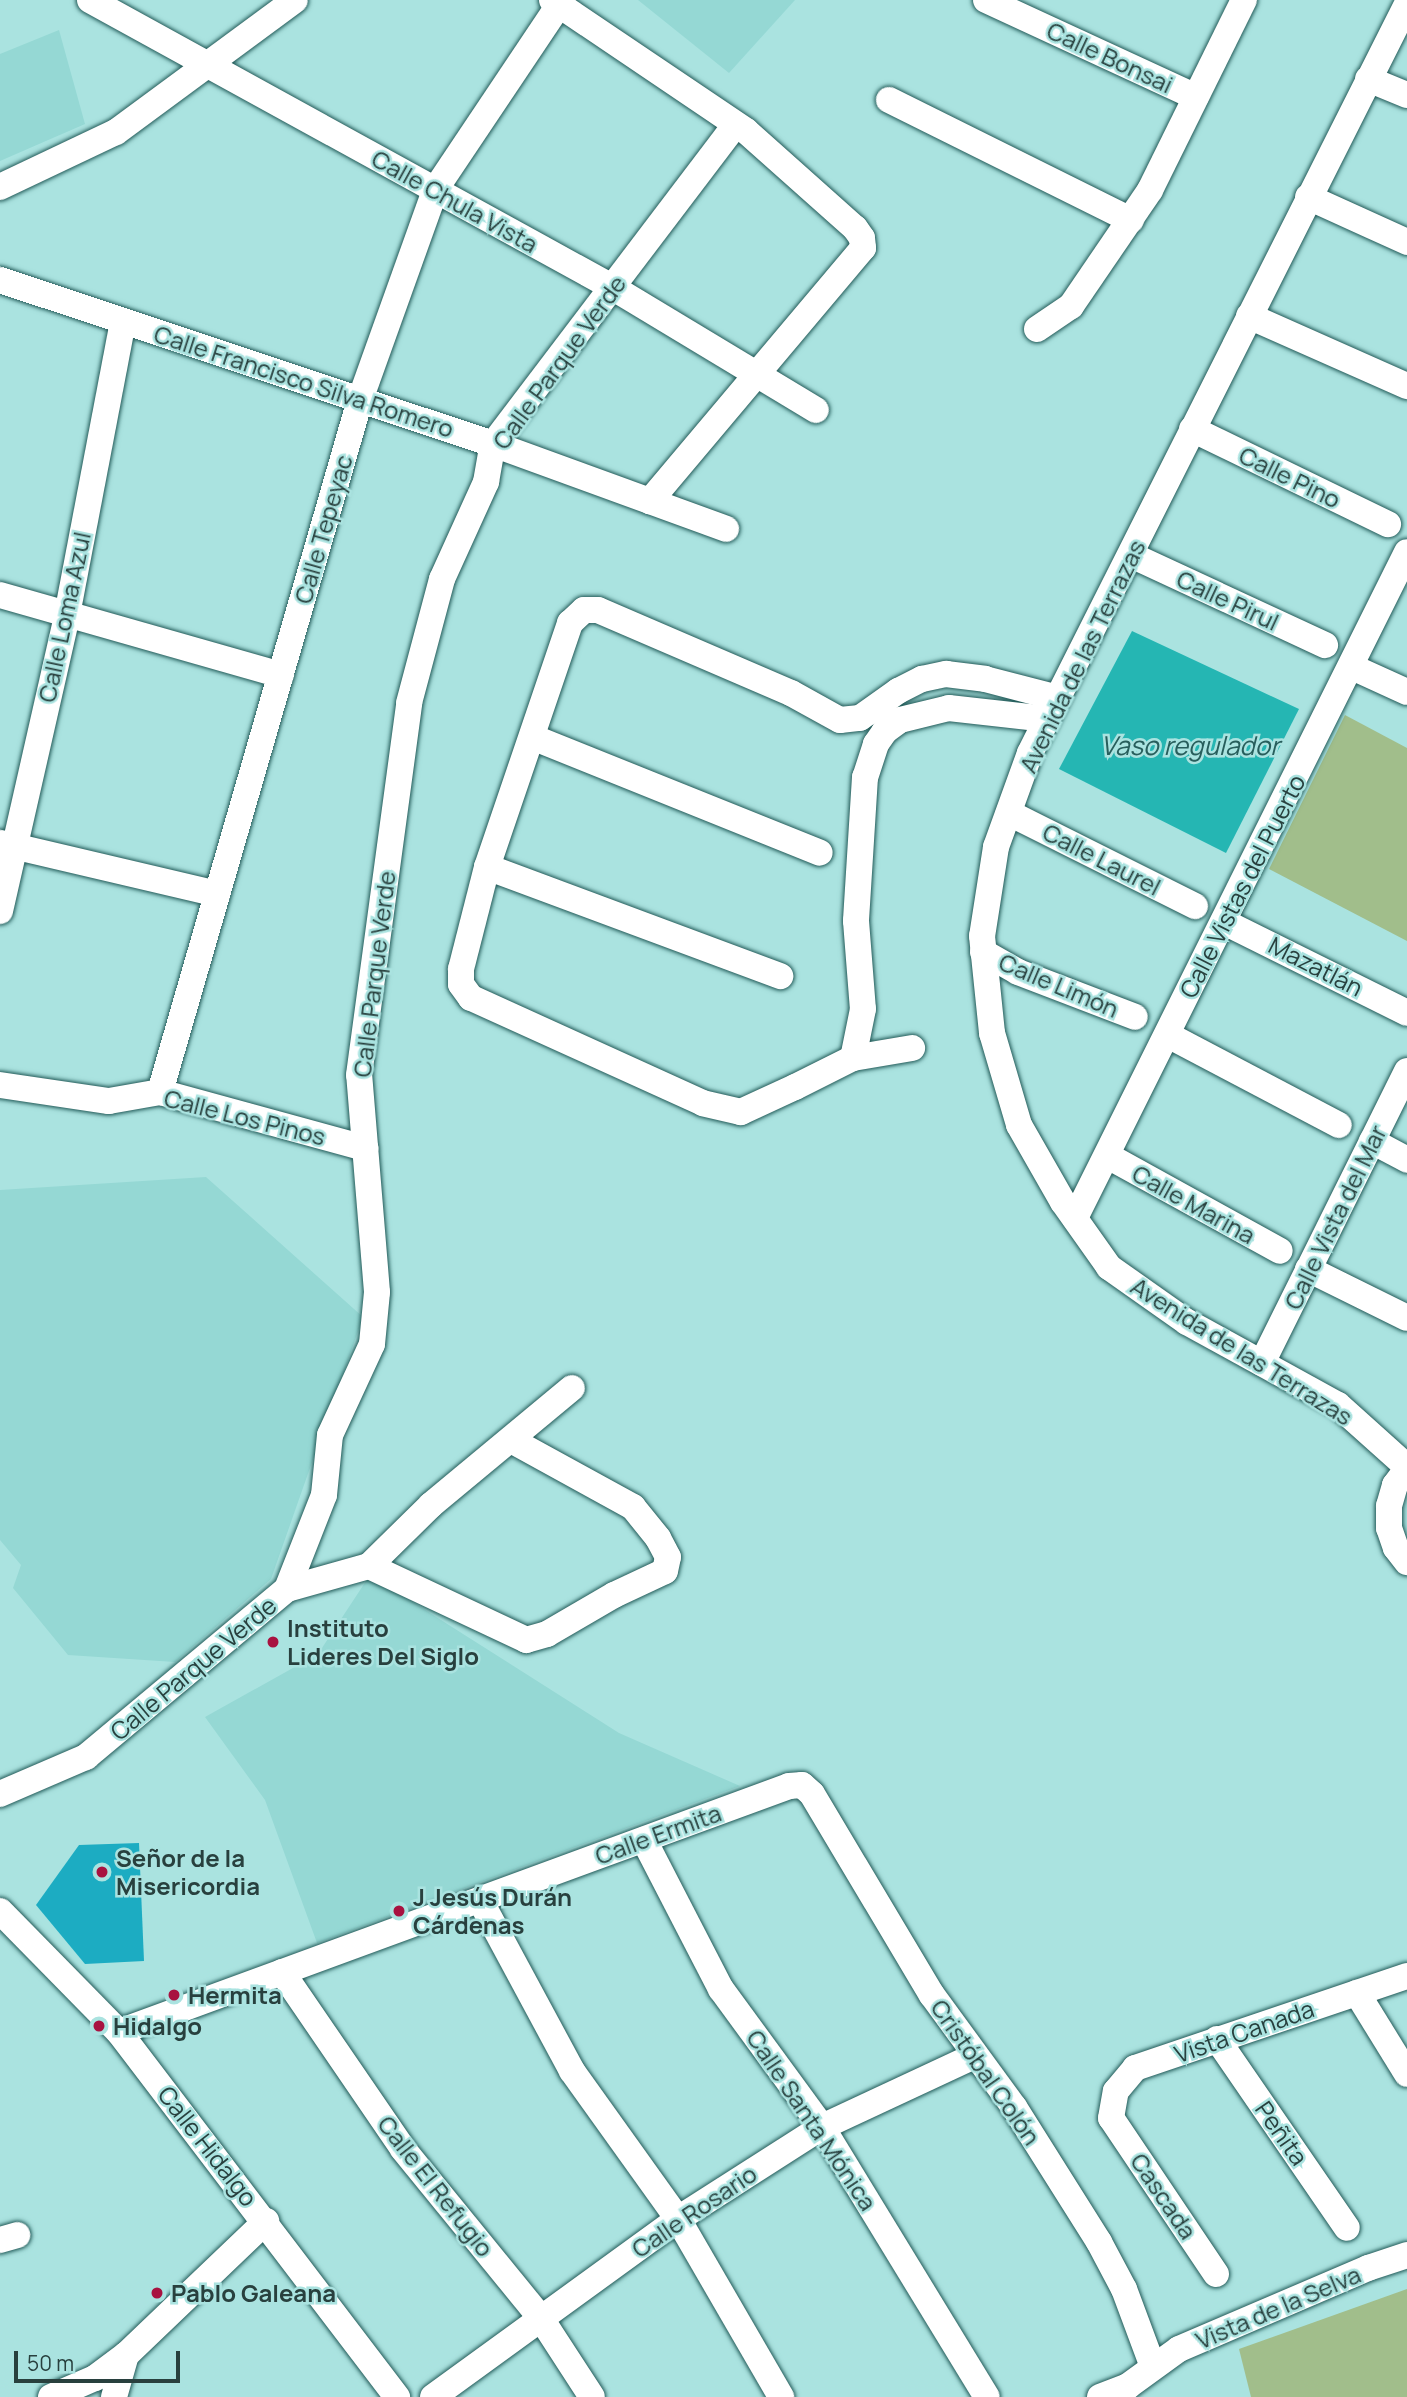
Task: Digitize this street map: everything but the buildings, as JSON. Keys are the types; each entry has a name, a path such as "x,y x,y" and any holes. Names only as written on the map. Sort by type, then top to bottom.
{"street":[{"name":"Calle Chula Vista","path":"90,0 612,288 816,410"},
{"path":"0,187 116,132 295,0"},
{"name":"Calle Bonsai","path":"986,0 1196,97"},
{"path":"1037,329 1071,306 1150,190 1244,0"},
{"path":"558,1 735,125 855,228 863,248 650,501"},
{"name":"Calle Tepeyac","path":"160,1092 360,400 435,190 558,1"},
{"name":"Avenida de las Terrazas","path":"1407,4 1030,753 996,847 982,936 992,1033 1019,1125 1075,1218 1109,1267 1187,1322 1338,1405 1407,1468"},
{"path":"1368,79 1407,96"},
{"path":"889,100 1131,220"},
{"name":"Calle Parque Verde","path":"0,1794 86,1757 286,1589 324,1495 330,1435 372,1344 377,1292 359,1075 410,703 442,579 486,482 493,444 735,125"},
{"path":"1308,197 1407,242"},
{"name":"Calle Francisco Silva Romero","path":"0,280 493,444 726,529"},
{"path":"1249,316 1407,386"},
{"name":"Calle Loma Azul","path":"0,911 7,844 67,615 123,321"},
{"name":"Calle Pino","path":"1192,429 1388,524"},
{"name":"Calle Vistas del Puerto","path":"1075,1218 1407,552"},
{"name":"Calle Pirul","path":"1131,555 1325,645"},
{"path":"0,595 281,675"},
{"path":"912,1048 853,1058 741,1112 703,1103 471,998 461,984 461,969 486,867 570,623 584,610 598,610 792,693 840,720 851,721 922,679 946,674 985,679 1053,709"},
{"path":"1352,667 1407,692"},
{"path":"853,1058 863,1009 856,921 865,778 876,744 885,731 900,720 949,708 1053,709"},
{"path":"532,737 820,853"},
{"name":"Calle Laurel","path":"1009,813 1195,906"},
{"path":"7,844 217,894"},
{"path":"486,867 780,976"},
{"name":"Mazatlán","path":"1224,922 1407,1013"},
{"name":"Calle Limón","path":"983,952 1018,972 1135,1017"},
{"path":"1168,1035 1339,1125"},
{"name":"Calle Vista del Mar","path":"1262,1363 1407,1071"},
{"name":"Calle Los Pinos","path":"0,1085 109,1101 160,1092 365,1148"},
{"path":"1372,1141 1407,1160"},
{"name":"Calle Marina","path":"1108,1156 1280,1251"},
{"path":"1308,1269 1407,1318"},
{"path":"286,1589 369,1566 431,1505 572,1388"},
{"path":"369,1566 526,1640 547,1634 614,1595 665,1571 668,1557 658,1538 633,1507 511,1440"},
{"path":"1407,1468 1395,1485 1389,1506 1389,1528 1396,1548 1407,1562"},
{"name":"Calle Ermita","path":"119,2032 789,1786 803,1784"},
{"name":"Cristóbal Colón","path":"803,1784 812,1794 932,1995 1014,2108 1099,2242 1124,2289 1153,2367"},
{"name":"Calle Santa Mónica","path":"644,1840 721,1989 822,2127 987,2397"},
{"path":"480,1900 572,2071 678,2219 781,2397"},
{"name":"Calle Hidalgo","path":"0,1911 119,2032 266,2221 397,2397"},
{"name":"Calle El Refugio","path":"282,1972 403,2149 540,2317 592,2397"},
{"name":"Vista Canada","path":"1111,2118 1116,2091 1135,2068 1407,1976"},
{"path":"1357,1993 1407,2074"},
{"name":"Peñita","path":"1217,2039 1347,2228"},
{"name":"Calle Rosario","path":"433,2397 678,2219 822,2127 974,2056"},
{"name":"Cascada","path":"1111,2118 1216,2274"},
{"path":"51,2397 95,2378 126,2355 266,2221"},
{"name":"Vista de la Selva","path":"1100,2397 1128,2386 1179,2349 1368,2268 1407,2255"},
{"path":"114,2397 126,2355"}],"shaded area":[{"path":"638,0 795,0 729,73"},
{"path":"59,30 85,124 0,161 0,54"},
{"path":"206,1177 363,1317 271,1579 175,1662 68,1655 13,1588 21,1565 0,1540 0,1190"},
{"path":"370,1575 619,1733 740,1786 317,1943 265,1800 205,1717 318,1654"}],"green space":[{"path":"1345,715 1407,748 1407,941 1269,869"},
{"path":"1407,2289 1407,2397 1251,2397 1239,2349"}],"water":[{"name":"Vaso regulador","path":"1132,631 1299,709 1226,853 1059,769"}],"place":[{"name":"Instituto Lideres Del Siglo","path":"273,1642"},
{"name":"Señor de la Misericordia","path":"102,1872"},
{"name":"J Jesús Durán Cárdenas","path":"399,1911"},
{"name":"Hermita","path":"174,1995"},
{"name":"Hidalgo","path":"99,2026"},
{"name":"Pablo Galeana","path":"157,2293"}]}
